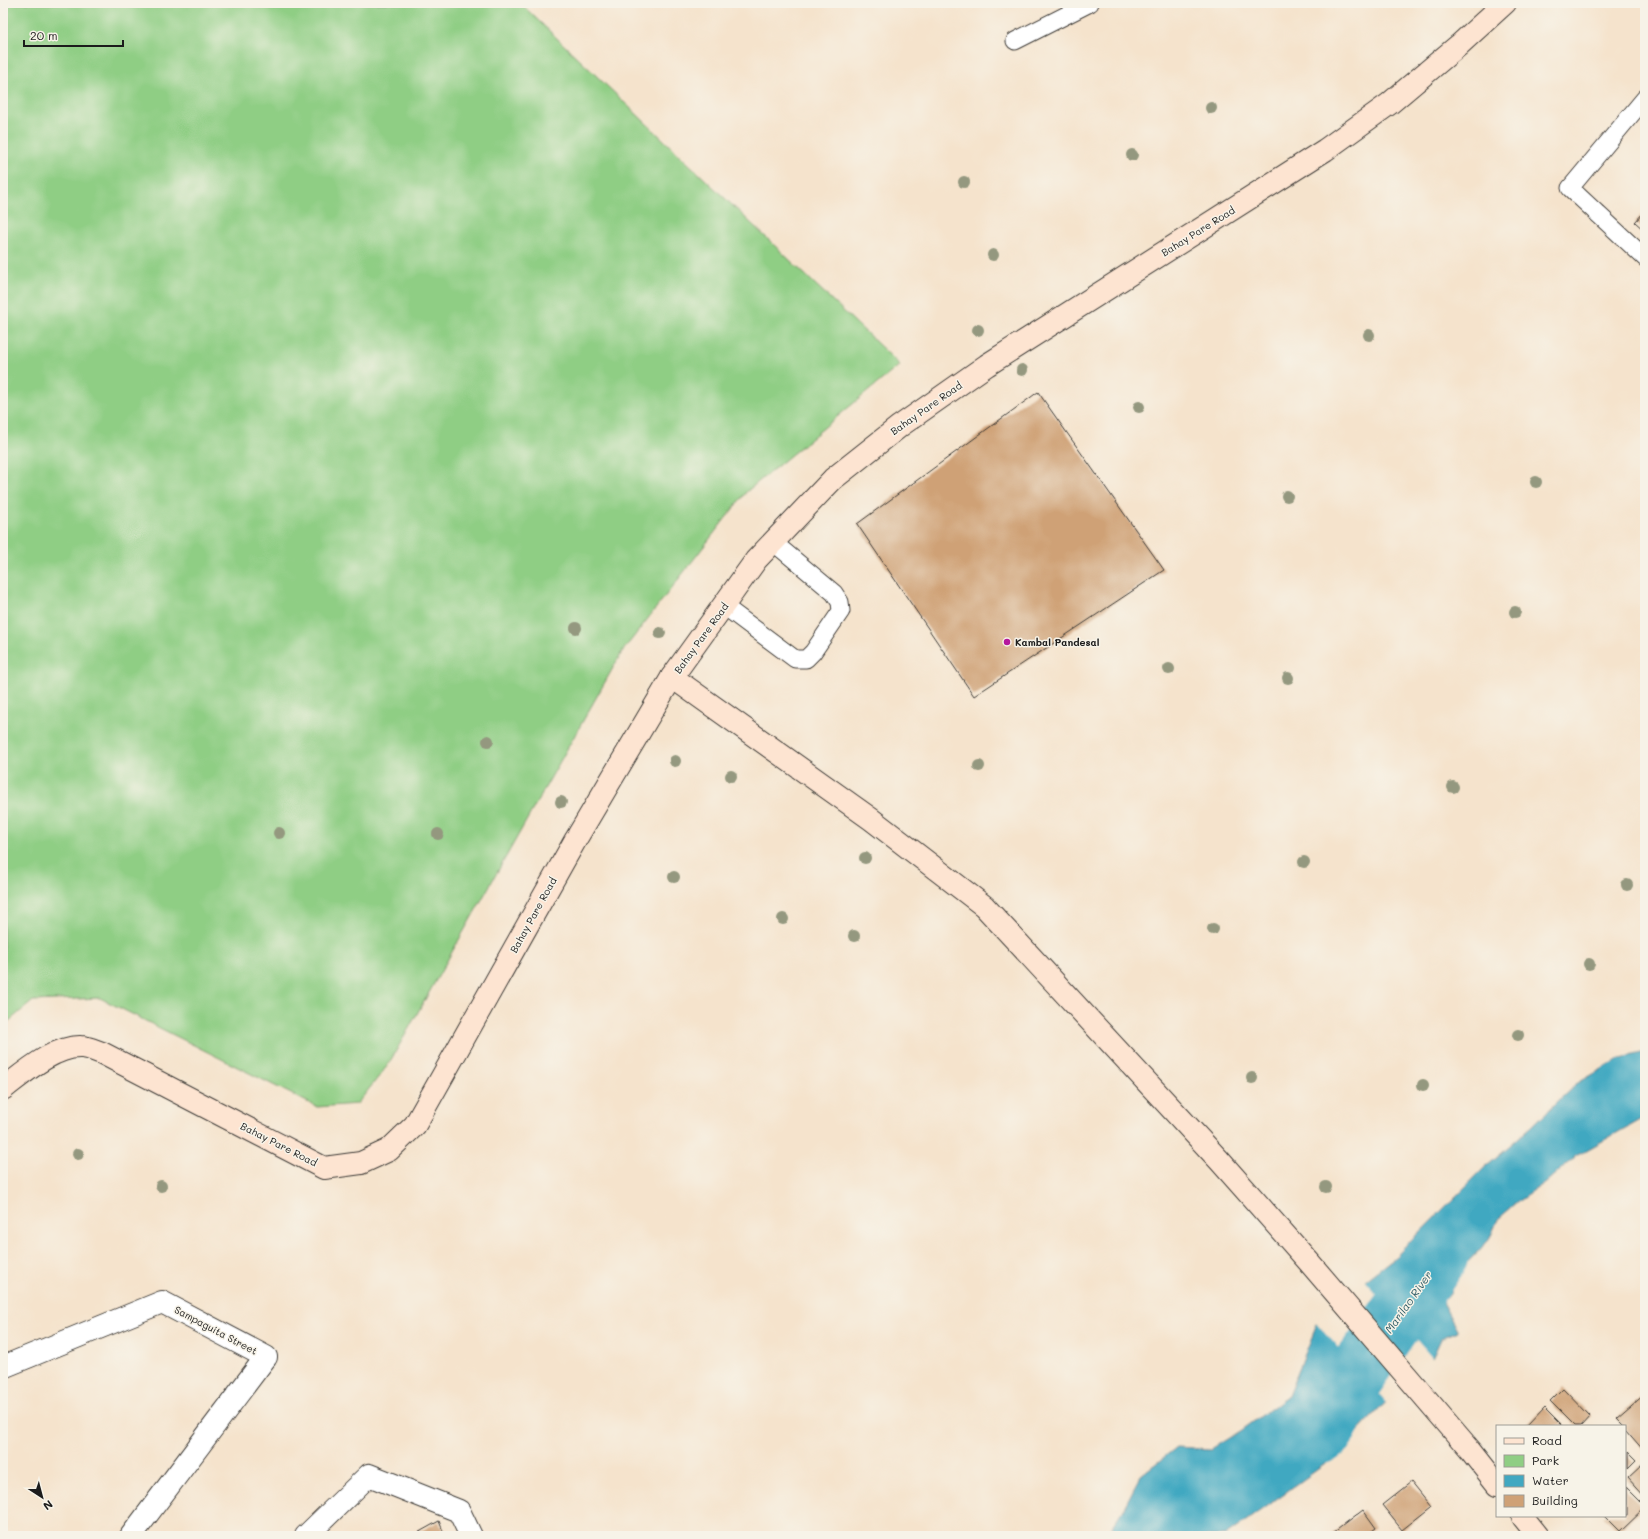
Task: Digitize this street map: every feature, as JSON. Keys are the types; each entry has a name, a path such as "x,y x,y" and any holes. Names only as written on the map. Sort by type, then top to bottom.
{"main road":[{"name":"Bahay Pare Road","path":"3,1089 30,1068 59,1051 82,1047 102,1053 324,1168 361,1163 389,1150 415,1125 576,839 672,676 756,560 833,479 900,426 987,366 1325,150 1389,104 1505,3"},
{"path":"672,676 871,819 984,906 1219,1160 1309,1262 1471,1451 1496,1483"}],"street":[{"name":"Sampaguita Street","path":"3,1367 162,1302 266,1357 134,1535"},
{"path":"306,1536 369,1475 459,1511 471,1536"}],"lane":[{"path":"1015,41 1090,3"},
{"path":"1645,98 1570,188 1645,258"},
{"path":"724,606 795,659 806,659 814,652 841,610 840,602 834,593 773,542"}],"green space":[{"path":"3,3 520,3 900,365 746,492 622,652 388,1065 357,1104 317,1107 100,998 33,1001 3,1026"}],"water":[{"path":"1645,1052 1645,1117 1576,1156 1546,1182 1520,1200 1498,1219 1489,1240 1458,1272 1450,1293 1442,1302 1458,1332 1441,1339 1429,1365 1360,1284 1395,1257 1487,1165 1531,1127 1576,1084 1621,1058"},
{"path":"1320,1317 1389,1399 1332,1459 1225,1536 1106,1536 1122,1511 1141,1475 1177,1447 1211,1449 1242,1430 1288,1396"}],"pier":[{"path":"1363,1278 1434,1360 1430,1367 1427,1366 1358,1285 1358,1282"},
{"path":"1320,1315 1390,1398 1387,1404 1316,1322"}],"building":[{"path":"1645,211 1645,231 1635,222"},
{"path":"1038,392 1164,570 974,696 857,524"},
{"path":"1563,1388 1590,1416 1582,1425 1574,1425 1550,1401"},
{"path":"1645,1394 1645,1452 1626,1430 1626,1425 1622,1425 1616,1419"},
{"path":"1544,1407 1562,1425 1527,1425"},
{"path":"1626,1454 1633,1461 1626,1468"},
{"path":"1640,1465 1645,1471 1645,1499 1626,1478"},
{"path":"1411,1482 1431,1507 1402,1530 1382,1505"},
{"path":"1626,1490 1644,1508 1619,1532 1604,1517 1626,1517"},
{"path":"1363,1510 1376,1528 1365,1536 1329,1536"},
{"path":"439,1521 445,1536 412,1536"}],"waterway":[{"name":"Marilao River","path":"1319,1435 1326,1430 1353,1380 1440,1255"}],"place":[{"name":"Kambal Pandesal","path":"1007,642"}]}
